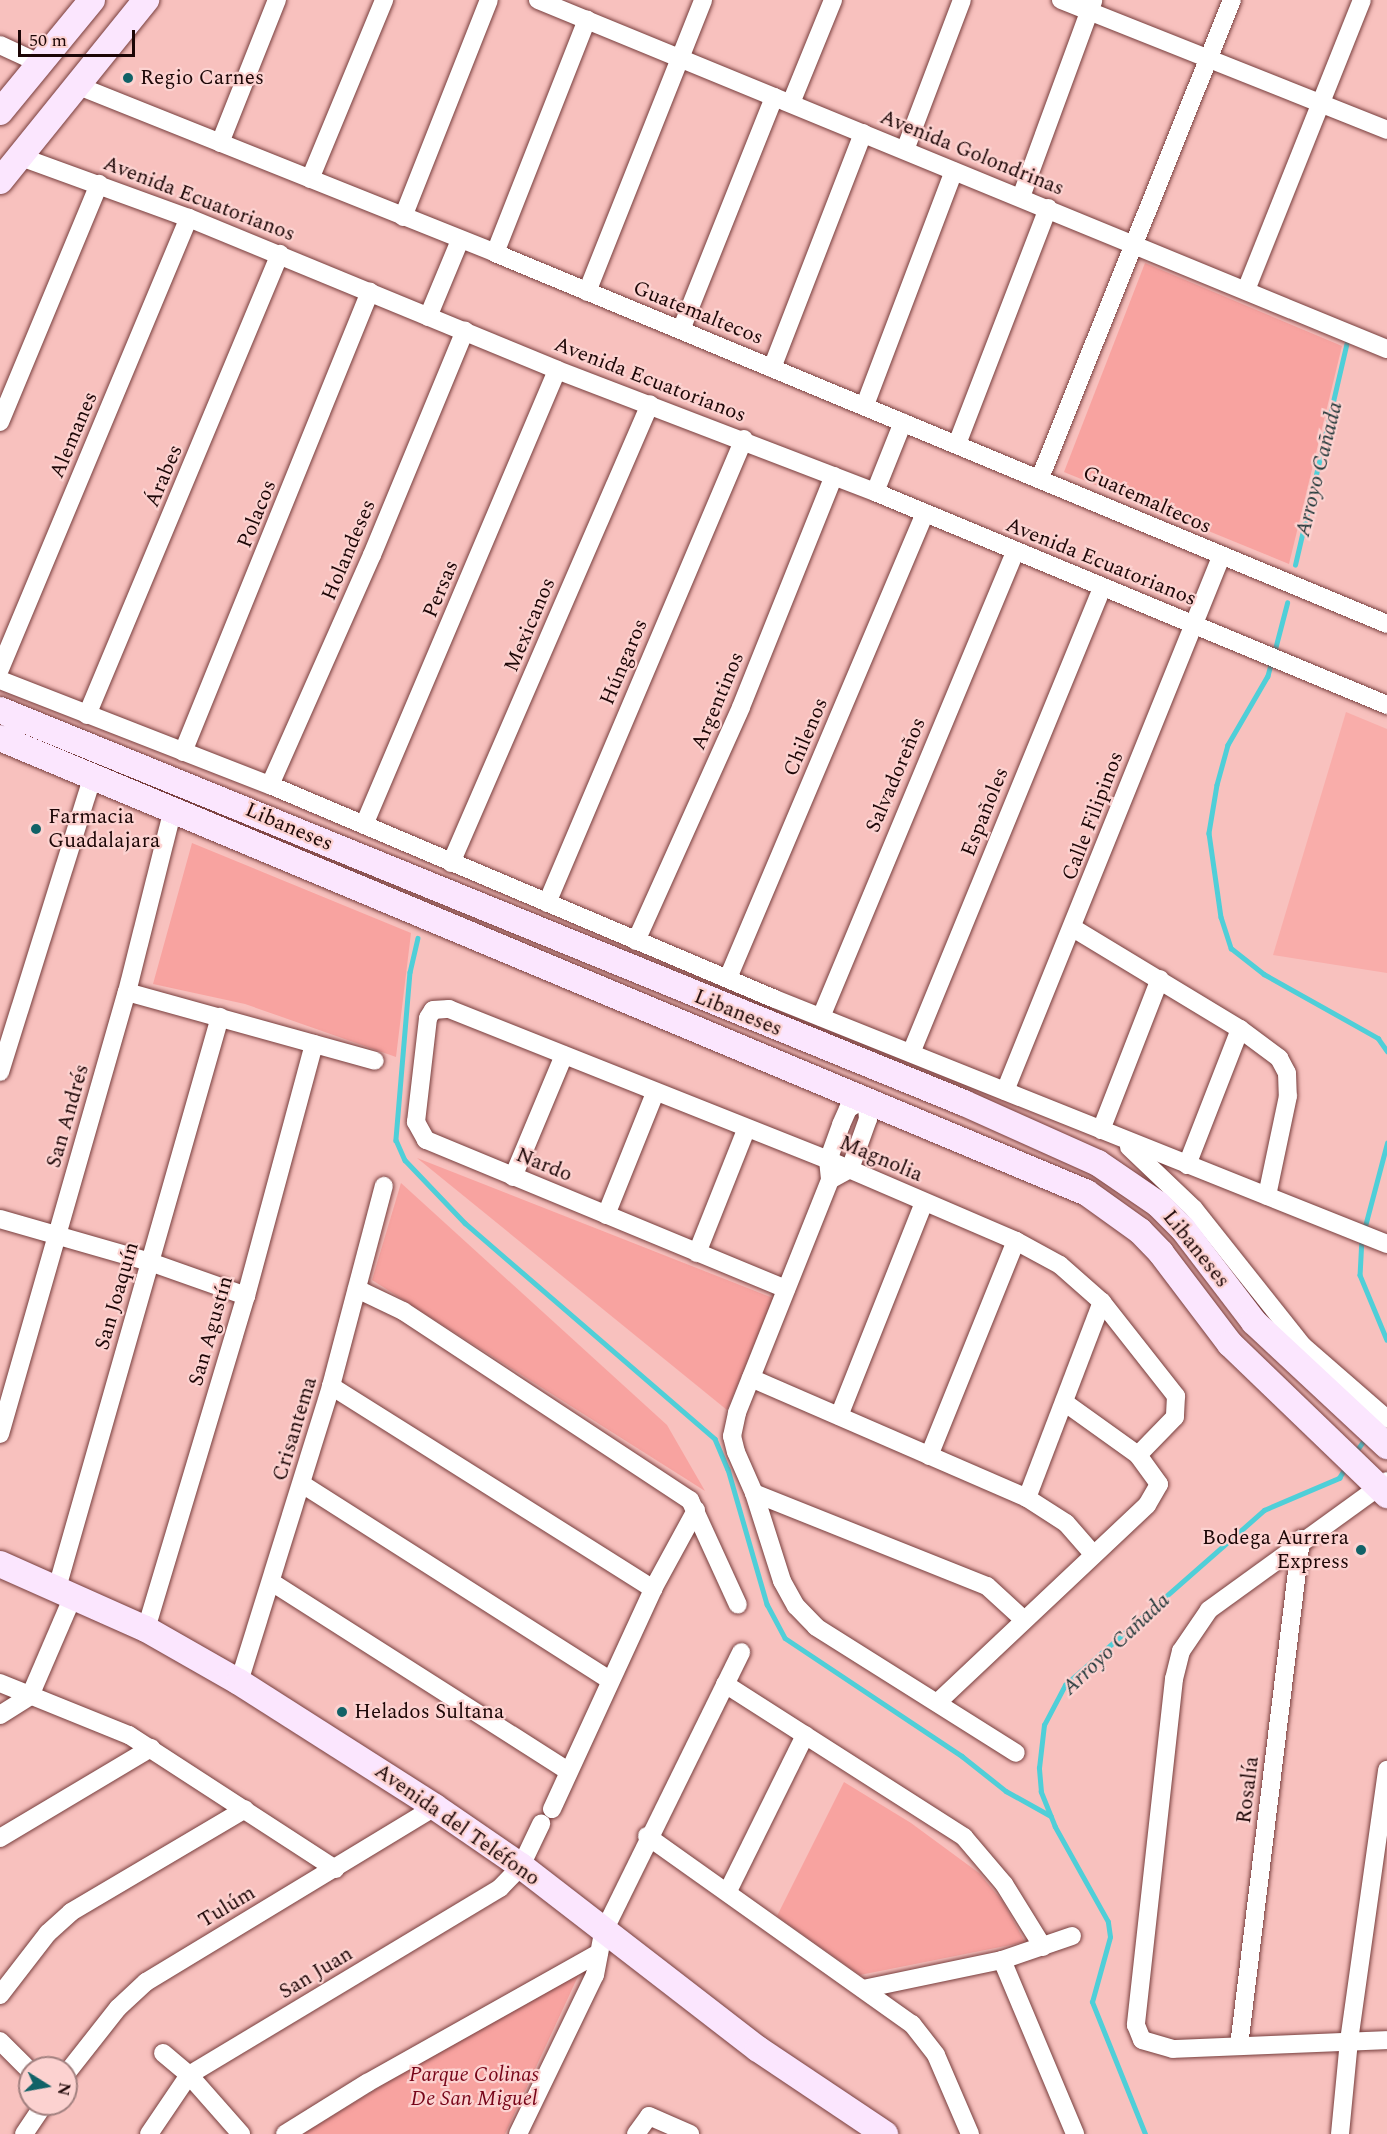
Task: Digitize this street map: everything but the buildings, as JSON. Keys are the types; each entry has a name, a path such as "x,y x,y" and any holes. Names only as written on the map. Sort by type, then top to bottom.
{"main road":[{"path":"0,112 92,0"},
{"path":"0,181 146,0"},
{"name":"Libaneses","path":"0,710 802,1039 964,1103 1098,1163 1158,1204 1196,1245 1254,1322 1358,1408 1387,1446"},
{"name":"Libaneses","path":"0,738 173,809 520,959 866,1098 1088,1193 1110,1206 1161,1253 1230,1344 1336,1446 1382,1486"},
{"path":"802,1039 808,1060 865,1085 866,1098 882,1092 939,1114 956,1112 964,1103"},
{"name":"Avenida del Teléfono","path":"0,1564 146,1629 239,1682 435,1807 520,1866 601,1943 885,2134"}],"street":[{"path":"220,143 277,0"},
{"path":"310,179 384,0"},
{"path":"403,217 489,0"},
{"name":"Avenida Golondrinas","path":"538,0 570,6 587,20 679,60 1135,243 1387,349"},
{"path":"587,292 703,0"},
{"path":"681,330 783,100 833,0"},
{"path":"905,150 962,0"},
{"path":"1061,0 1091,6 1209,59 1323,102 1387,130"},
{"path":"1040,478 1232,0"},
{"path":"1246,290 1362,0"},
{"path":"1021,197 1091,6"},
{"path":"495,253 587,20"},
{"path":"0,45 39,63"},
{"name":"Guatemaltecos","path":"76,85 495,253 1040,478 1221,557 1387,624"},
{"path":"772,368 863,133"},
{"name":"Avenida Ecuatorianos","path":"21,157 189,218 557,370 744,439 1102,588 1283,660 1387,705"},
{"path":"864,405 954,171"},
{"path":"0,422 99,184"},
{"path":"957,444 1048,208"},
{"name":"Alemanes","path":"0,669 189,218"},
{"path":"428,317 460,240"},
{"name":"Árabes","path":"87,715 280,254"},
{"name":"Polacos","path":"183,752 370,292"},
{"name":"Holandeses","path":"270,785 465,331"},
{"name":"Persas","path":"364,825 557,370"},
{"name":"Mexicanos","path":"451,863 650,404"},
{"path":"875,492 903,422"},
{"name":"Húngaros","path":"547,903 744,439"},
{"name":"Argentinos","path":"636,941 741,707 834,476"},
{"name":"Chilenos","path":"728,978 925,513"},
{"name":"Salvadoreños","path":"821,1017 1015,552"},
{"name":"Calle Filipinos","path":"1005,1091 1074,928 1221,557"},
{"name":"Españoles","path":"911,1053 1102,588"},
{"name":"Libaneses","path":"0,680 270,785 636,941 1187,1166 1380,1241"},
{"path":"0,1072 93,776"},
{"name":"San Andrés","path":"0,1434 127,992 173,809"},
{"path":"1074,928 1240,1029 1279,1058 1287,1073 1288,1096 1267,1196"},
{"path":"1160,979 1109,1134 1194,1209 1277,1317 1358,1408 1387,1419"},
{"path":"127,992 375,1062"},
{"name":"Magnolia","path":"449,1009 746,1130 850,1169 1016,1241 1060,1264 1102,1302 1176,1396 1175,1417 1138,1455"},
{"name":"Nardo","path":"449,1009 433,1010 428,1018 417,1129 435,1145 786,1289"},
{"name":"San Joaquín","path":"30,1696 65,1592 150,1262 220,1017"},
{"path":"1187,1166 1240,1029"},
{"name":"San Agustín","path":"146,1629 246,1296 314,1044"},
{"path":"513,1177 564,1055"},
{"path":"606,1215 655,1093"},
{"path":"830,1180 850,1169 868,1119 866,1098 848,1109 828,1160 830,1180 733,1428 736,1452 754,1493 782,1581 796,1606 816,1627 1016,1753"},
{"path":"697,1253 746,1130"},
{"name":"Crisantema","path":"239,1682 273,1583 331,1386 384,1186"},
{"path":"839,1416 924,1202"},
{"path":"0,1219 150,1262 246,1296"},
{"path":"929,1456 1016,1241"},
{"path":"357,1289 403,1311 670,1485 696,1510 738,1605"},
{"path":"1027,1498 1102,1302"},
{"path":"751,1378 1027,1498 1066,1523 1093,1554"},
{"path":"331,1386 653,1590"},
{"path":"938,1702 1023,1619 1147,1505 1158,1484 1138,1455 1064,1402"},
{"path":"302,1484 610,1680"},
{"path":"1382,1486 1301,1539 1209,1610 1181,1651 1174,1679 1136,2025 1142,2040 1173,2049 1387,2040"},
{"path":"754,1493 987,1586 1023,1619"},
{"path":"552,1809 567,1771 653,1590 696,1510"},
{"name":"Rosalía","path":"1239,2046 1301,1539"},
{"path":"273,1583 567,1771"},
{"path":"518,2134 595,1975 601,1943 648,1836 741,1652"},
{"path":"0,1683 129,1735 335,1869"},
{"path":"725,1684 964,1837 1004,1884 1042,1947"},
{"path":"0,1715 30,1696"},
{"path":"728,1891 805,1735"},
{"path":"0,1838 151,1748"},
{"path":"1340,2134 1349,2041 1387,1770"},
{"name":"Tulúm","path":"78,2059 118,2008 146,1982 435,1807"},
{"path":"0,1995 48,1933 71,1912 245,1809"},
{"name":"San Juan","path":"148,2134 189,2076 492,1894 520,1866 542,1824"},
{"path":"648,1836 728,1891 925,2036 970,2134"},
{"path":"863,1989 1002,1960 1072,1936"},
{"path":"285,2134 601,1943"},
{"path":"1002,1960 1075,2134"},
{"path":"0,2041 18,2059"},
{"path":"163,2053 189,2076 241,2134"},
{"path":"24,2134 36,2116"},
{"path":"636,2134 649,2116 690,2134"}],"shaded area":[{"path":"1346,712 1387,729 1387,973 1273,955"}],"green space":[{"path":"1145,263 1342,346 1289,564 1064,472"},
{"path":"192,843 411,933 396,1057 245,1004 153,984"},
{"path":"417,1158 773,1298 727,1410"},
{"path":"401,1183 667,1425 705,1491 372,1280"},
{"path":"844,1782 911,1823 979,1873 1003,1902 1025,1942 860,1975 777,1916"},
{"name":"Parque Colinas De San Miguel","path":"580,1972 505,2134 303,2134 388,2082"}],"waterway":[{"name":"Arroyo Cañada","path":"1295,565 1347,342"},
{"name":"Arroyo Cañada","path":"1274,653 1287,603"},
{"name":"Arroyo Cañada","path":"1272,661 1268,676 1228,745 1217,785 1209,833 1221,917 1231,948 1264,974 1378,1038 1387,1051"},
{"path":"418,938 410,972 396,1140 405,1160 465,1223 715,1439 728,1469 767,1604 785,1638 962,1756 1006,1791 1051,1816"},
{"name":"Arroyo Cañada","path":"1364,1230 1387,1143"},
{"name":"Arroyo Cañada","path":"1362,1238 1360,1275 1387,1340"},
{"name":"Arroyo Cañada","path":"1355,1453 1366,1437"},
{"name":"Arroyo Cañada","path":"1145,2134 1092,2002 1110,1937 1108,1922 1055,1827 1041,1792 1039,1768 1044,1725 1065,1685 1264,1510 1339,1478 1346,1467"}],"place":[{"name":"Regio Carnes","path":"128,78"},
{"name":"Farmacia Guadalajara","path":"36,829"},
{"name":"Bodega Aurrera Express","path":"1361,1550"},
{"name":"Helados Sultana","path":"342,1712"}]}
